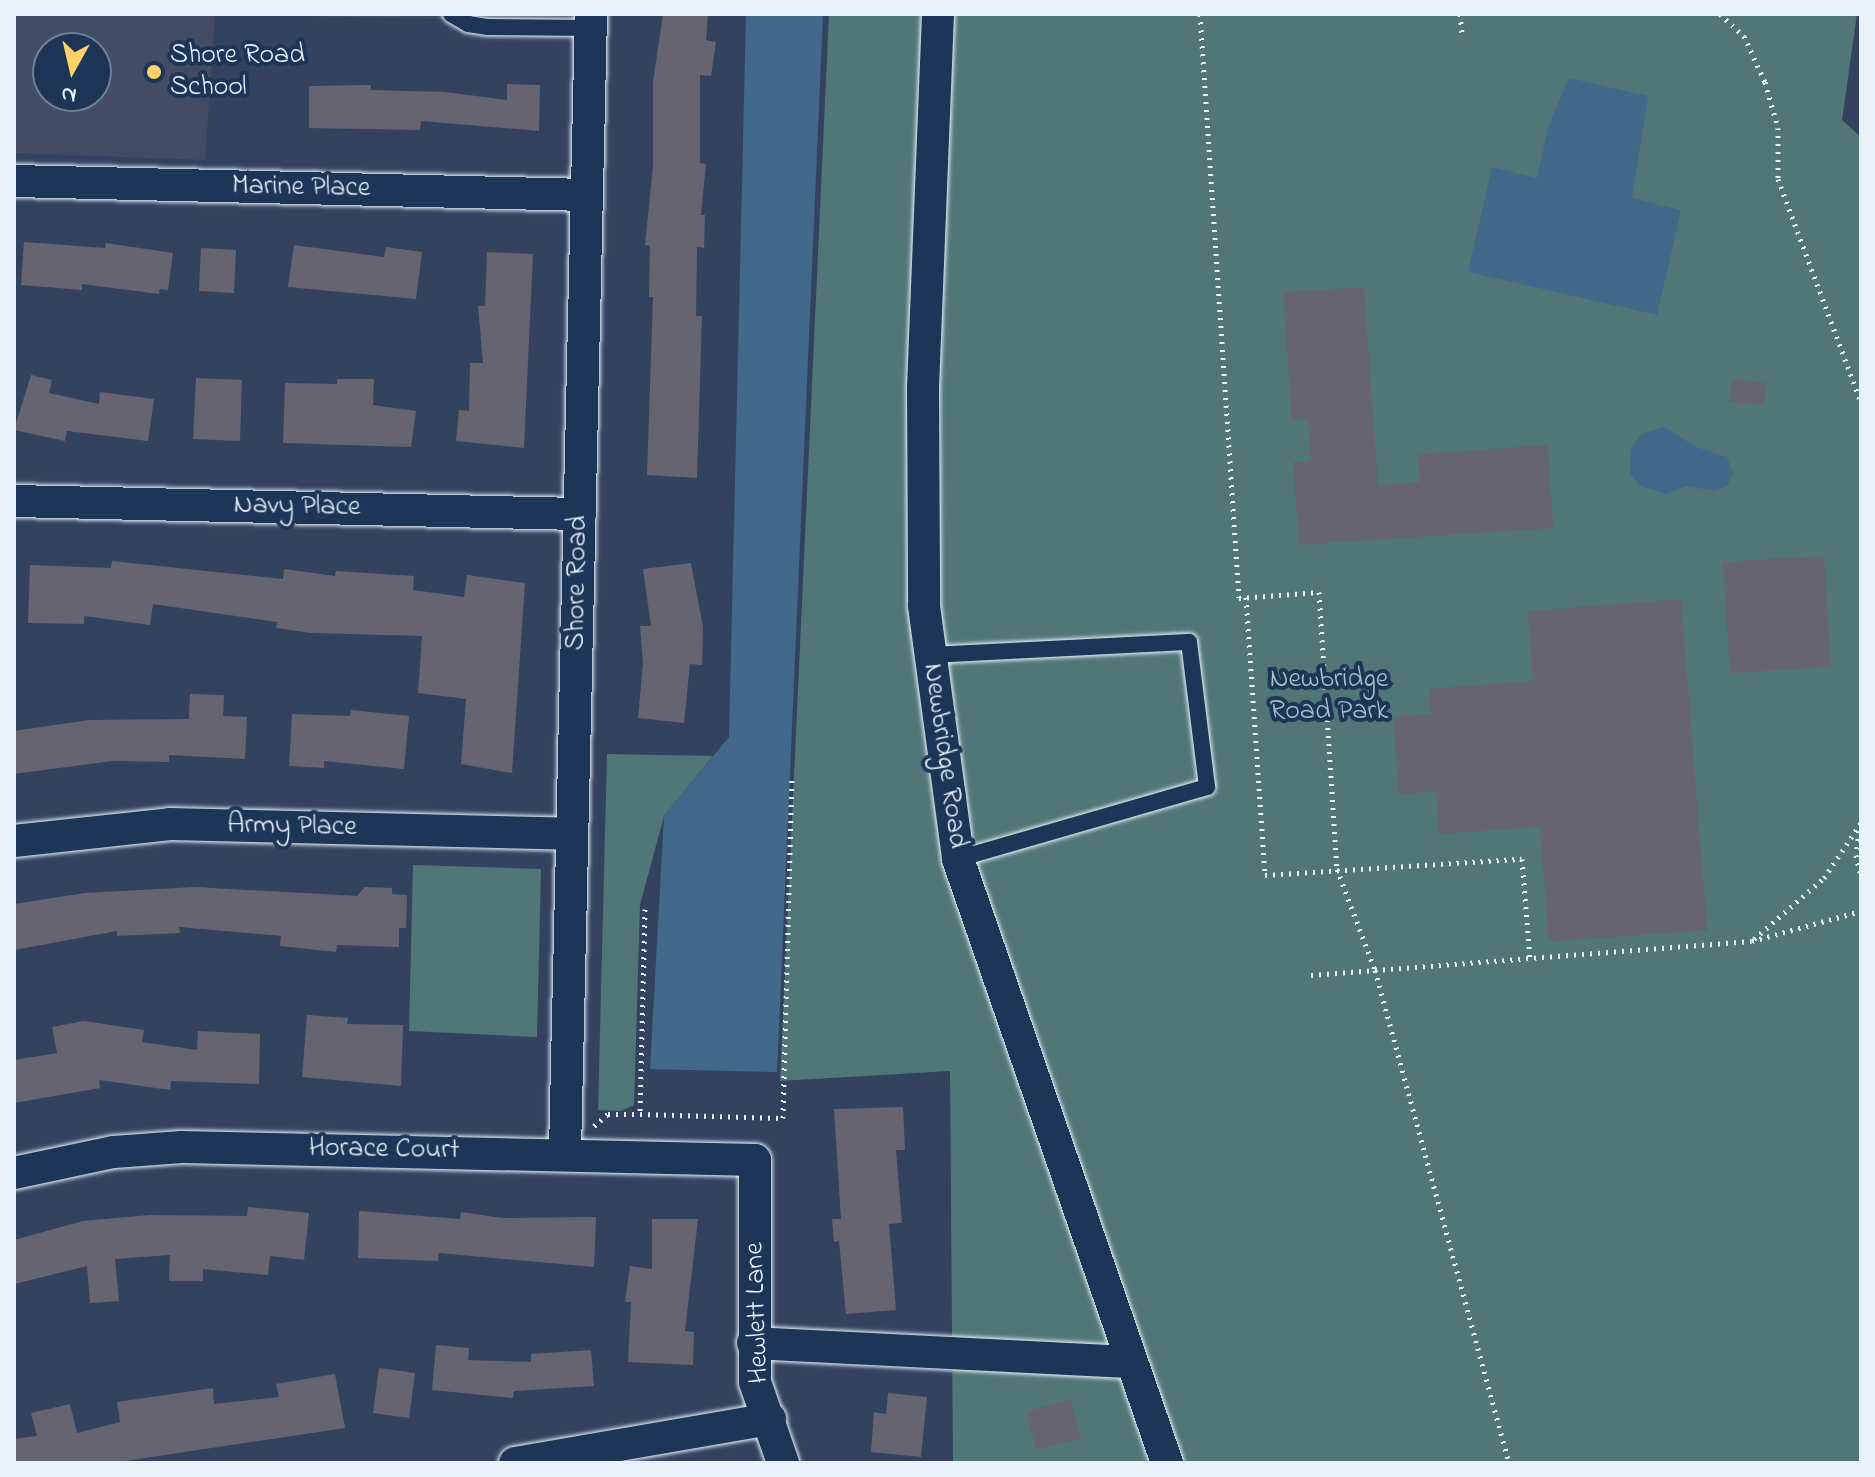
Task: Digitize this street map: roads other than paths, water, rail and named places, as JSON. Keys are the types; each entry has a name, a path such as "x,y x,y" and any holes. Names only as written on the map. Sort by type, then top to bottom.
{"street":[{"name":"Newbridge Road","path":"938,14 923,389 924,606 958,859 1167,1463"},
{"name":"Shore Road","path":"565,1152 591,21"},
{"name":"Marine Place","path":"14,181 587,195"},
{"name":"Navy Place","path":"14,501 580,514"},
{"name":"Army Place","path":"14,841 170,824 572,834"},
{"name":"Horace Court","path":"14,1173 114,1152 182,1147 565,1152 755,1160"},
{"name":"Hewlett Lane","path":"755,1160 755,1382 783,1463"},
{"path":"753,1343 1132,1362"},
{"path":"515,1463 770,1419"}],"lane":[{"path":"451,14 468,24 487,27 591,21"},
{"path":"929,655 1189,642 1207,787 958,859"}],"place":[{"name":"Shore Road School","path":"154,72"}],"park label":[{"name":"Newbridge Road Park","path":"1329,696"}]}
